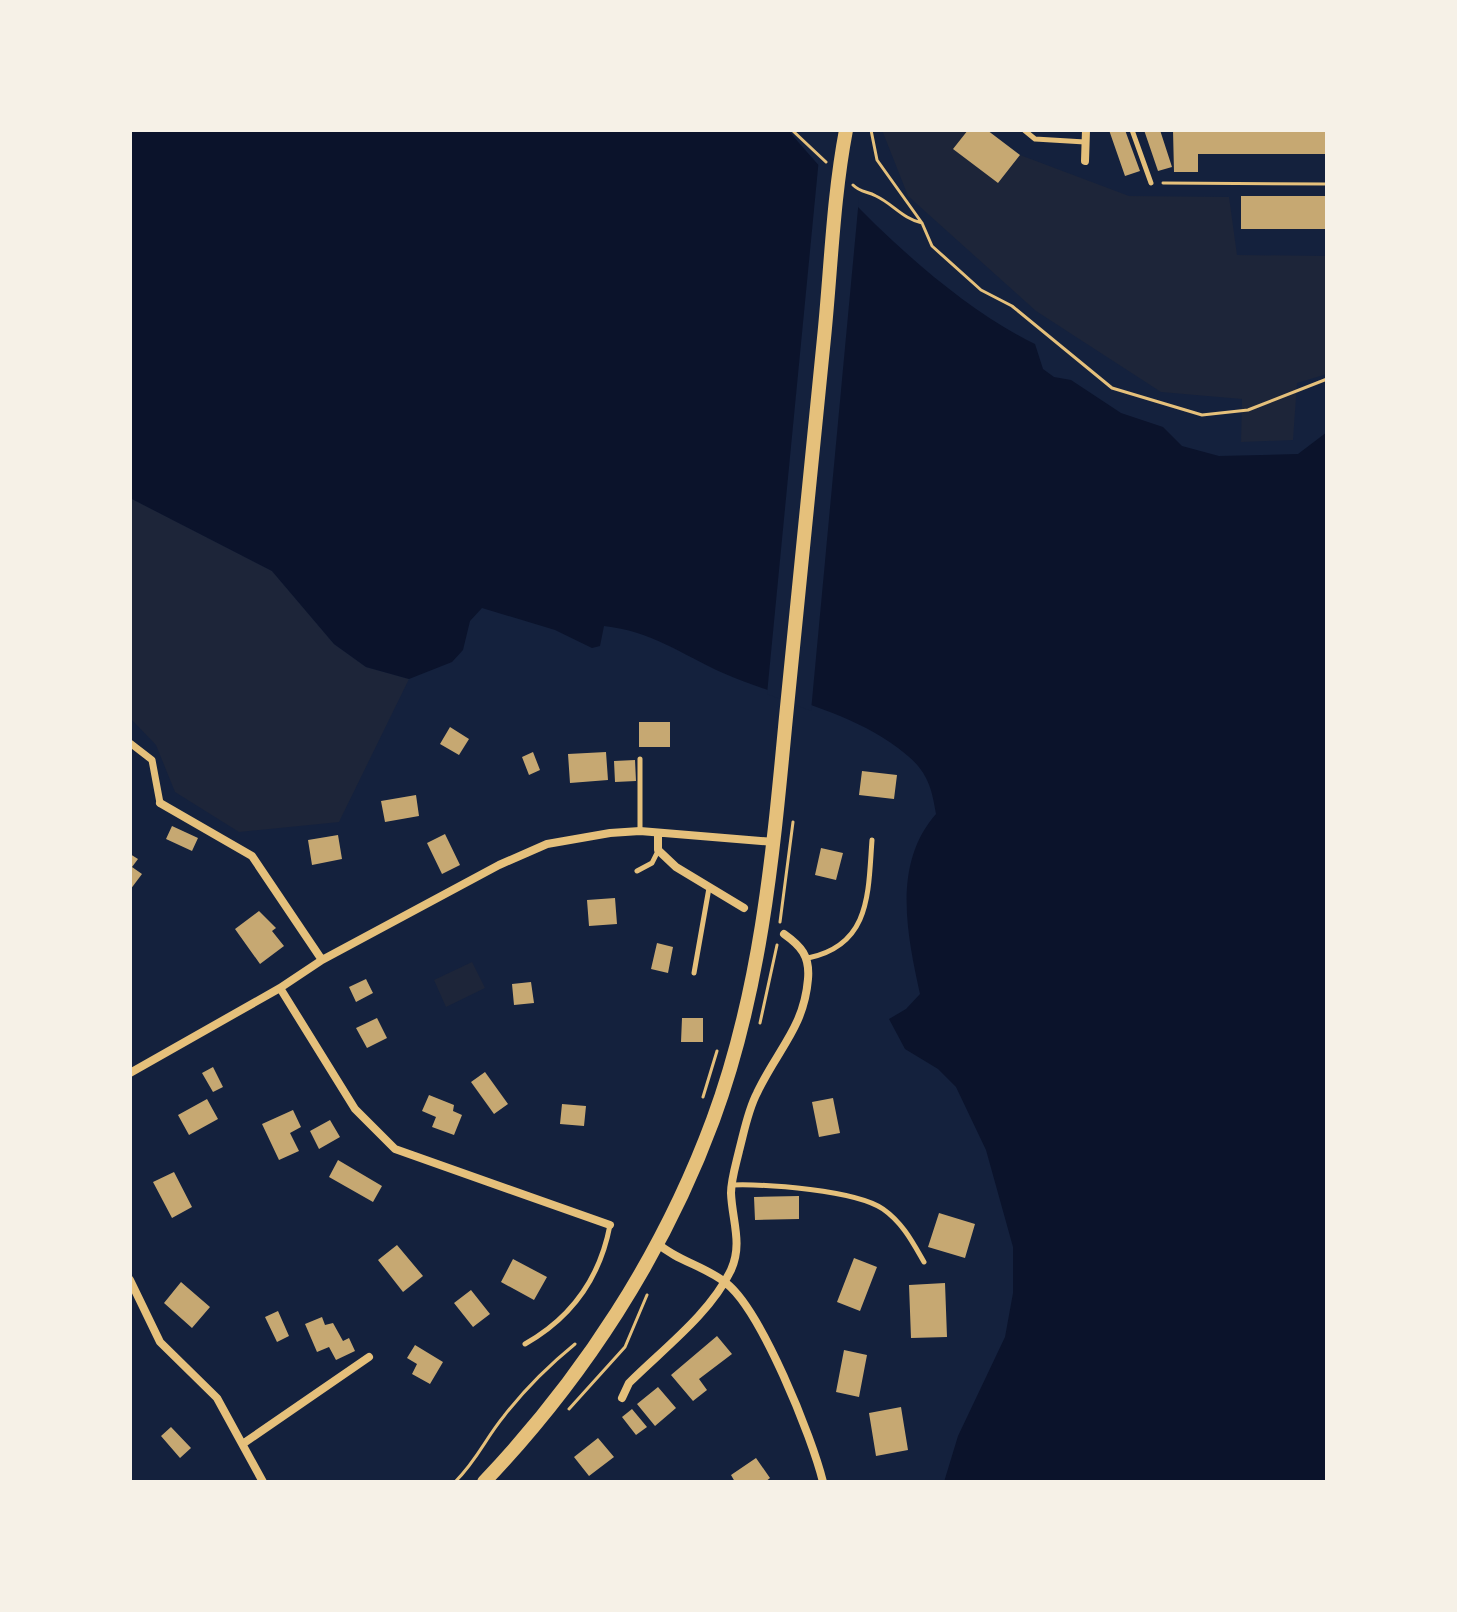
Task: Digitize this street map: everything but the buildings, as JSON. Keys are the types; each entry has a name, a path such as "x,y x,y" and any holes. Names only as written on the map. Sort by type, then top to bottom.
{"main road":[{"path":"484,1482 550,1409 594,1351 682,1197 732,1061 761,943 775,842 844,136"}],"street":[{"path":"1085,161 1086,130"},
{"path":"130,743 152,760 160,803 252,856 322,960"},
{"path":"130,1073 280,988 322,960 499,865 547,844 640,831 658,835 775,842"},
{"path":"658,835 658,850 676,867 744,908"},
{"path":"622,1398 629,1383 706,1305 725,1281 735,1260 738,1239 732,1185 754,1097 781,1048 797,1028 804,1007 808,958 800,945 784,934"},
{"path":"280,988 355,1109 395,1149 610,1225"},
{"path":"657,1243 668,1253 725,1281 741,1296 795,1399 813,1442 823,1482"},
{"path":"130,1280 160,1342 217,1398 263,1482"},
{"path":"244,1443 369,1357"}],"lane":[{"path":"1024,130 1035,139 1085,142"},
{"path":"1132,130 1151,183"},
{"path":"640,759 640,831"},
{"path":"808,958 829,954 862,923 872,840"},
{"path":"637,871 652,863 658,850"},
{"path":"694,973 709,887"},
{"path":"732,1185 768,1184 867,1201 884,1209 907,1231 924,1262"},
{"path":"525,1344 554,1327 572,1308 604,1254 610,1225"}],"path":[{"path":"792,130 814,151"},
{"path":"871,130 877,160 922,223 932,246 981,290 1012,306 1112,388 1202,415 1248,410 1327,379"},
{"path":"1151,183 1327,184"},
{"path":"862,193 873,194 911,220 922,223"},
{"path":"702,1098 719,1045"},
{"path":"455,1482 485,1448 501,1419 546,1367 577,1343"}],"shaded area":[{"path":"130,130 788,130 841,190 934,277 1001,325 1035,344 1043,369 1054,377 1071,380 1121,413 1163,427 1182,446 1219,456 1298,454 1327,432 1327,1482 944,1482 958,1436 1005,1337 1013,1293 1013,1247 986,1150 956,1087 938,1069 905,1049 889,1019 906,1009 920,994 911,948 907,900 913,855 922,834 936,814 925,776 915,762 898,748 857,724 745,682 651,638 621,629 604,626 600,646 592,648 555,630 482,608 470,621 463,650 452,662 409,679 366,667 334,644 272,571 130,498"},
{"path":"882,130 968,130 954,149 998,183 1020,155 1129,196 1229,197 1237,255 1327,256 1327,374 1297,383 1293,440 1241,442 1242,399 1161,392 1036,311 908,196"},
{"path":"130,498 272,571 334,644 366,667 409,679 339,822 239,832 175,792 156,745 130,718"},
{"path":"472,962 485,988 446,1007 434,980"}],"pier":[{"path":"819,158 859,198 811,711 767,694"}]}
